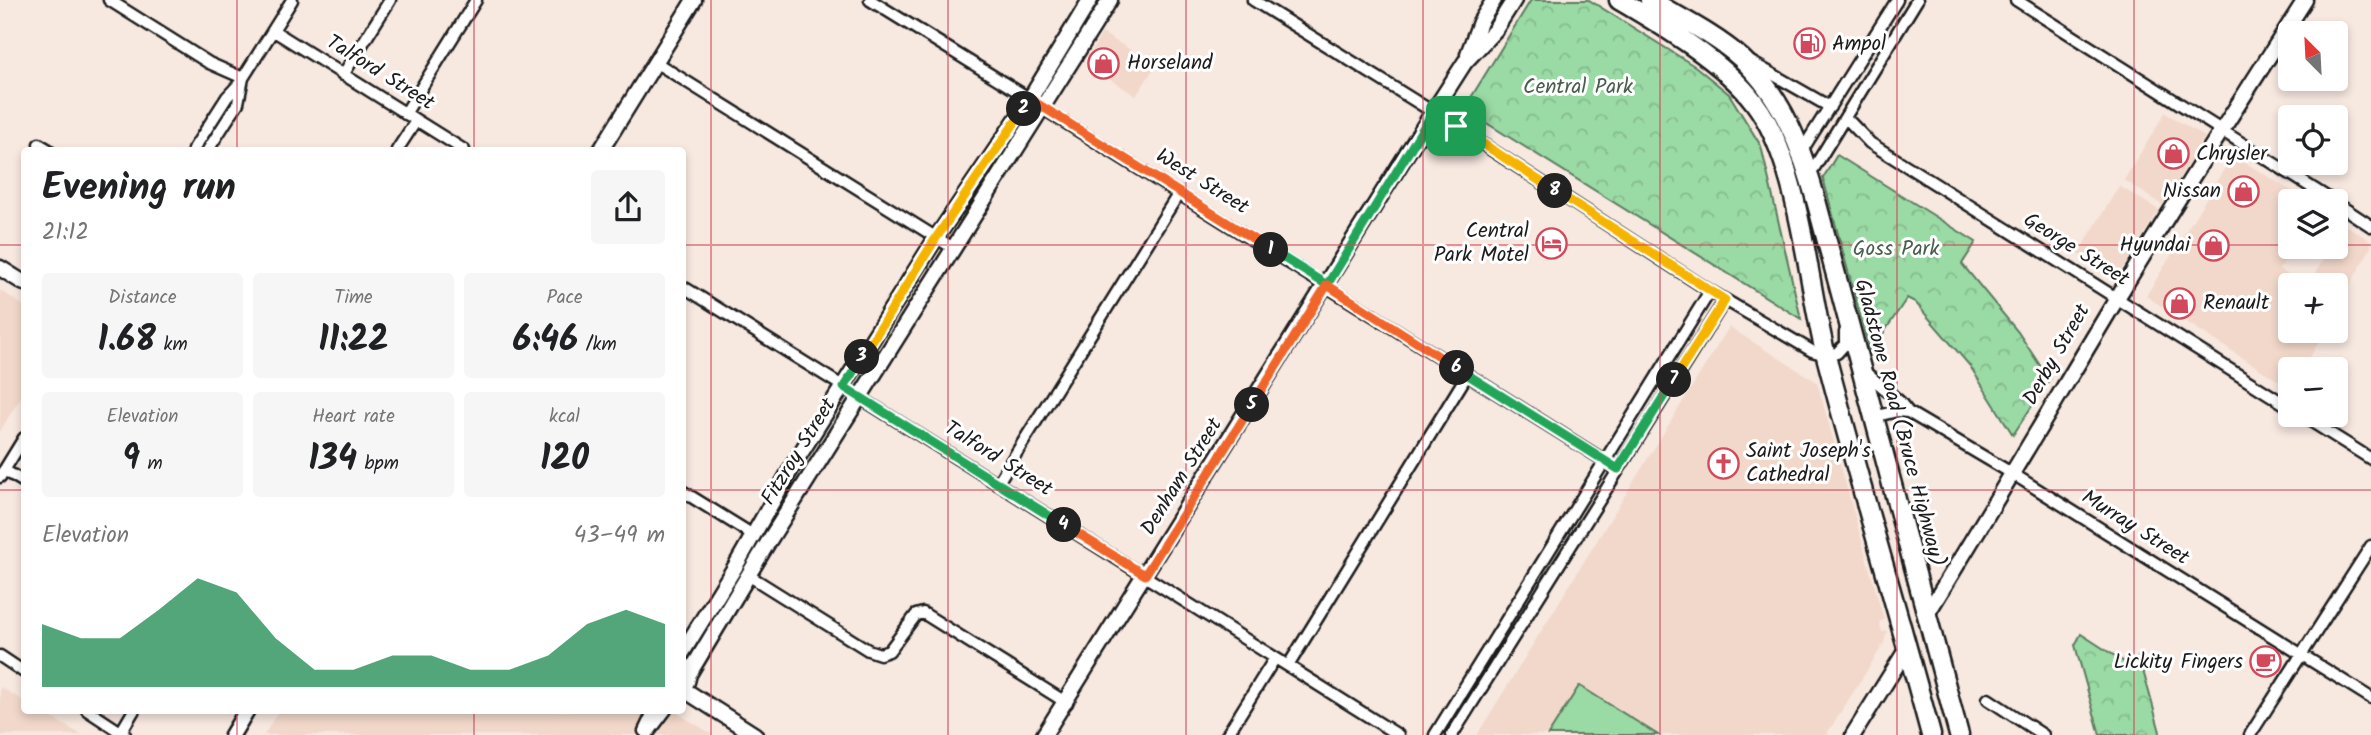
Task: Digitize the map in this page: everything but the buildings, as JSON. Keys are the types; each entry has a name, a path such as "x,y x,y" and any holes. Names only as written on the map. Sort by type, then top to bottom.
{"highway":[{"path":"1619,0 1729,75 1755,103 1775,138 1791,189 1826,355 1931,735"},
{"name":"Gladstone Road (Bruce Highway)","path":"1650,0 1740,57 1788,119 1809,176 1959,735"},
{"path":"1801,152 1796,170 1802,243"},
{"name":"Derby Street","path":"1908,647 1927,614"}],"street":[{"path":"109,0 209,63 242,80"},
{"path":"195,147 227,97 242,80 292,0"},
{"path":"343,75 390,0"},
{"path":"405,114 476,0"},
{"path":"603,147 694,0"},
{"name":"West Street","path":"870,0 1618,469"},
{"name":"Fitzroy Street","path":"686,646 710,606 767,544 953,248 1036,103 1090,0"},
{"name":"Fitzroy Street","path":"686,682 725,614 753,535 795,462 936,238 1110,0"},
{"path":"1253,0 1433,112 1710,291 1812,351 1826,355 1837,353 1845,344 1834,292 1838,284"},
{"name":"Denham Street","path":"1465,62 1480,22 1494,0"},
{"name":"Denham Street","path":"1044,735 1067,703 1433,112 1465,62 1495,30 1514,0"},
{"path":"1801,152 1897,0"},
{"path":"1809,176 1917,0"},
{"path":"2016,0 2315,189"},
{"name":"Derby Street","path":"1927,614 2116,299 2305,0"},
{"name":"Talford Street","path":"274,31 459,147"},
{"path":"1740,57 1830,107"},
{"path":"655,62 953,248"},
{"path":"210,147 238,103 242,80"},
{"name":"George Street","path":"1846,117 1870,143 2278,400"},
{"path":"399,147 416,121"},
{"path":"39,144 44,147"},
{"path":"997,484 1179,193"},
{"path":"2348,211 2371,226"},
{"path":"0,268 21,281"},
{"name":"Talford Street","path":"686,288 1398,735"},
{"path":"1435,735 1710,291"},
{"path":"1452,735 1725,300"},
{"name":"Murray Street","path":"1861,369 1908,412 2013,474 2371,698"},
{"path":"1288,666 1467,374"},
{"path":"1873,417 1897,411 1908,412"},
{"path":"2320,427 2371,459"},
{"path":"21,443 2,474 21,481"},
{"path":"686,493 767,544"},
{"path":"2250,735 2371,546"},
{"path":"741,571 868,650 880,654 889,651 916,615 923,613 1067,703"},
{"path":"710,606 725,614"},
{"name":"Derby Street","path":"1853,735 1908,647"},
{"path":"0,656 21,670"},
{"path":"1227,735 1275,658"},
{"path":"686,687 755,735"},
{"path":"1988,699 2040,734"},
{"path":"93,714 123,733 132,714"},
{"path":"232,735 245,714"},
{"path":"642,735 652,714"},
{"path":"647,735 663,714"}],"shaded area":[{"name":"Horseland","path":"1102,33 1156,65 1136,96 1085,63"},
{"path":"2165,113 2205,137 2162,205 2124,180"},
{"path":"2233,155 2288,189 2278,189 2278,259 2286,259 2279,269 2285,273 2278,273 2278,343 2318,343 2310,357 2278,357 2278,381 2146,296"},
{"path":"2119,186 2159,210 2117,278 2078,254"},
{"path":"2348,227 2371,241 2371,247 2348,288 2348,273 2315,273 2324,259 2348,259"},
{"path":"0,290 21,304 21,397 0,431"},
{"path":"1729,327 1817,382 1884,620 1879,622 1882,632 1887,631 1884,643 1863,677 1826,735 1477,735"},
{"path":"0,687 21,699 21,714 45,714 82,735 0,735"},
{"path":"277,714 679,714 713,735 264,735"}],"green space":[{"name":"Central Park","path":"1531,0 1589,0 1696,67 1729,94 1761,146 1801,319 1464,109"},
{"name":"Goss Park","path":"1837,155 1976,242 1962,264 2018,332 2045,373 2051,377 2013,435 1970,366 1915,302 1907,298 1870,353 1823,178"},
{"path":"2081,634 2132,667 2139,656 2159,735 2100,735 2075,645"},
{"path":"1580,686 1658,735 1548,735"}],"place":[{"name":"Ampol","path":"1809,44"},
{"name":"Horseland","path":"1104,63"},
{"name":"Chrysler","path":"2173,154"},
{"name":"Nissan","path":"2244,191"},
{"name":"Central Park Motel","path":"1552,243"},
{"name":"Hyundai","path":"2213,245"},
{"name":"Renault","path":"2180,303"},
{"name":"Saint Joseph's Cathedral","path":"1723,463"},
{"name":"Lickity Fingers","path":"2266,662"}],"route":[{"path":"1456,126 1433,112 1327,285 1030,99 936,238 844,387 1145,575 1327,285 1618,469 1725,300 1456,126"}]}
